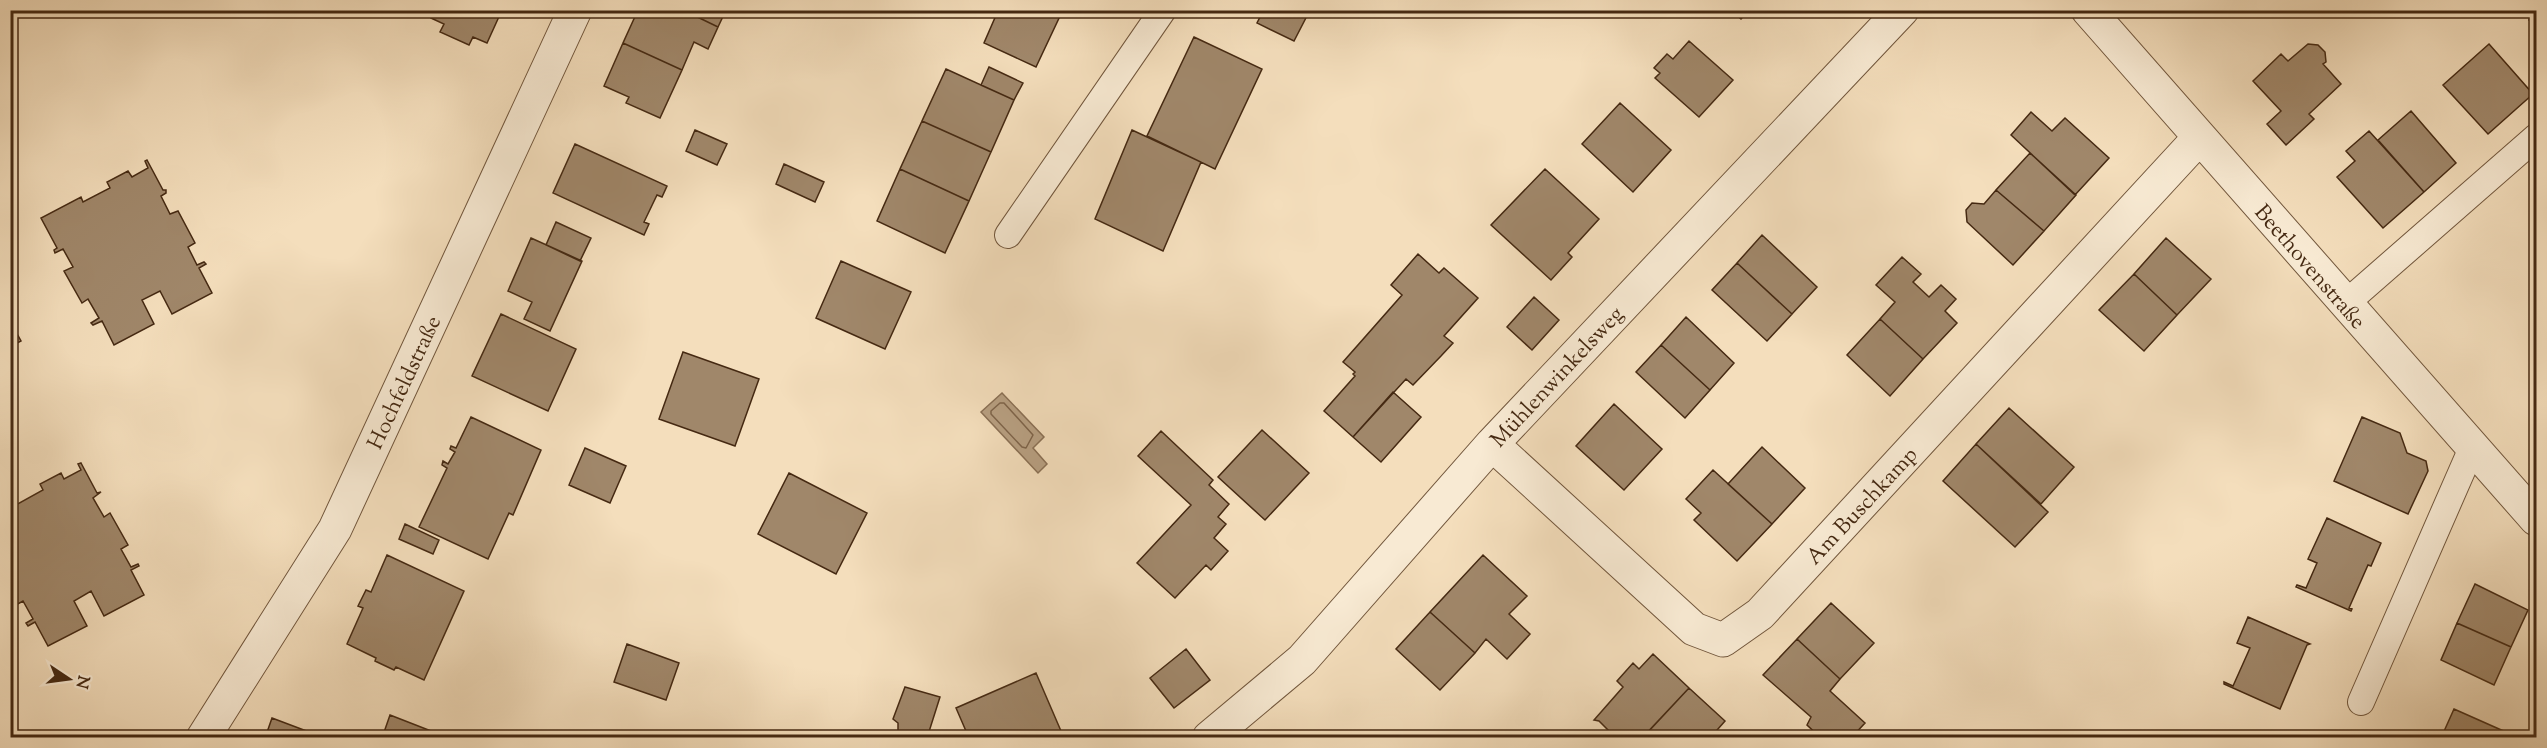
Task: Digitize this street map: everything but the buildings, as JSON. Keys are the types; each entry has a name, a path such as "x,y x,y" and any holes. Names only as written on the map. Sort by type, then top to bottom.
{"street":[{"name":"Hochfeldstraße","path":"203,738 335,529 575,10"},
{"name":"Mühlenwinkelsweg","path":"1209,738 1302,660 1492,444 1902,10"},
{"name":"Beethovenstraße","path":"2088,10 2536,519"},
{"name":"Am Buschkamp","path":"1492,444 1694,629 1723,640 1760,614 2199,138"}],"lane":[{"path":"1008,235 1163,10"},
{"path":"2345,304 2536,137"},
{"path":"2361,702 2472,448"}],"water":[{"path":"1002,393 1044,437 1033,448 1047,464 1038,473 981,412"}]}
